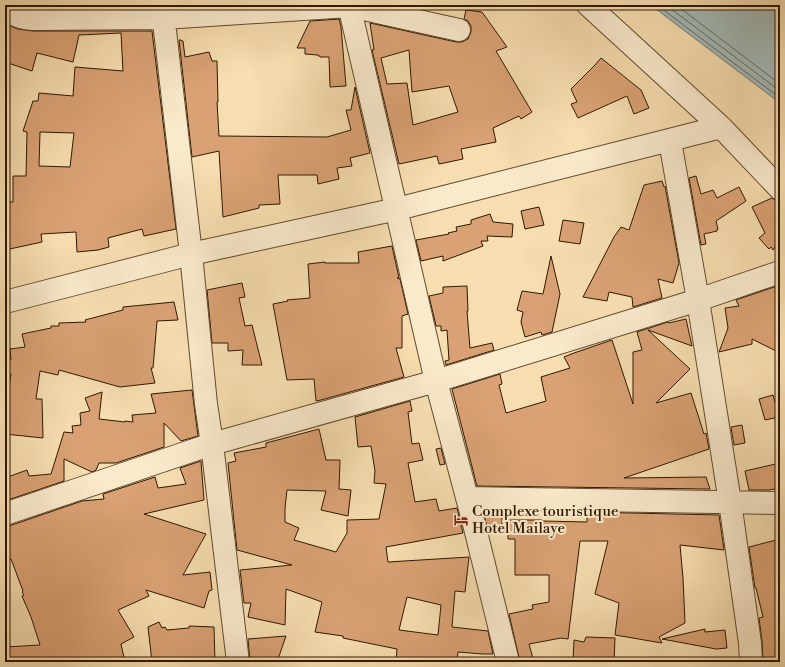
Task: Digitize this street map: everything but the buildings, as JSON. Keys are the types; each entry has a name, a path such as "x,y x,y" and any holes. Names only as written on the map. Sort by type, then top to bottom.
{"street":[{"path":"350,5 436,381 508,662"},
{"path":"5,10 15,16 26,19 163,11 350,5 459,30"},
{"path":"588,5 721,127 780,189"},
{"path":"163,11 191,254 206,404 238,662"},
{"path":"5,302 191,254 397,210 721,127"},
{"path":"670,141 698,300 730,502 750,643 751,662"},
{"path":"5,514 212,444 436,381 698,300 780,272"},
{"path":"467,498 780,503"}],"water":[{"path":"651,5 780,5 780,103 652,6"}],"place":[{"name":"Complexe touristique Hotel Mailaye","path":"461,520"}]}
